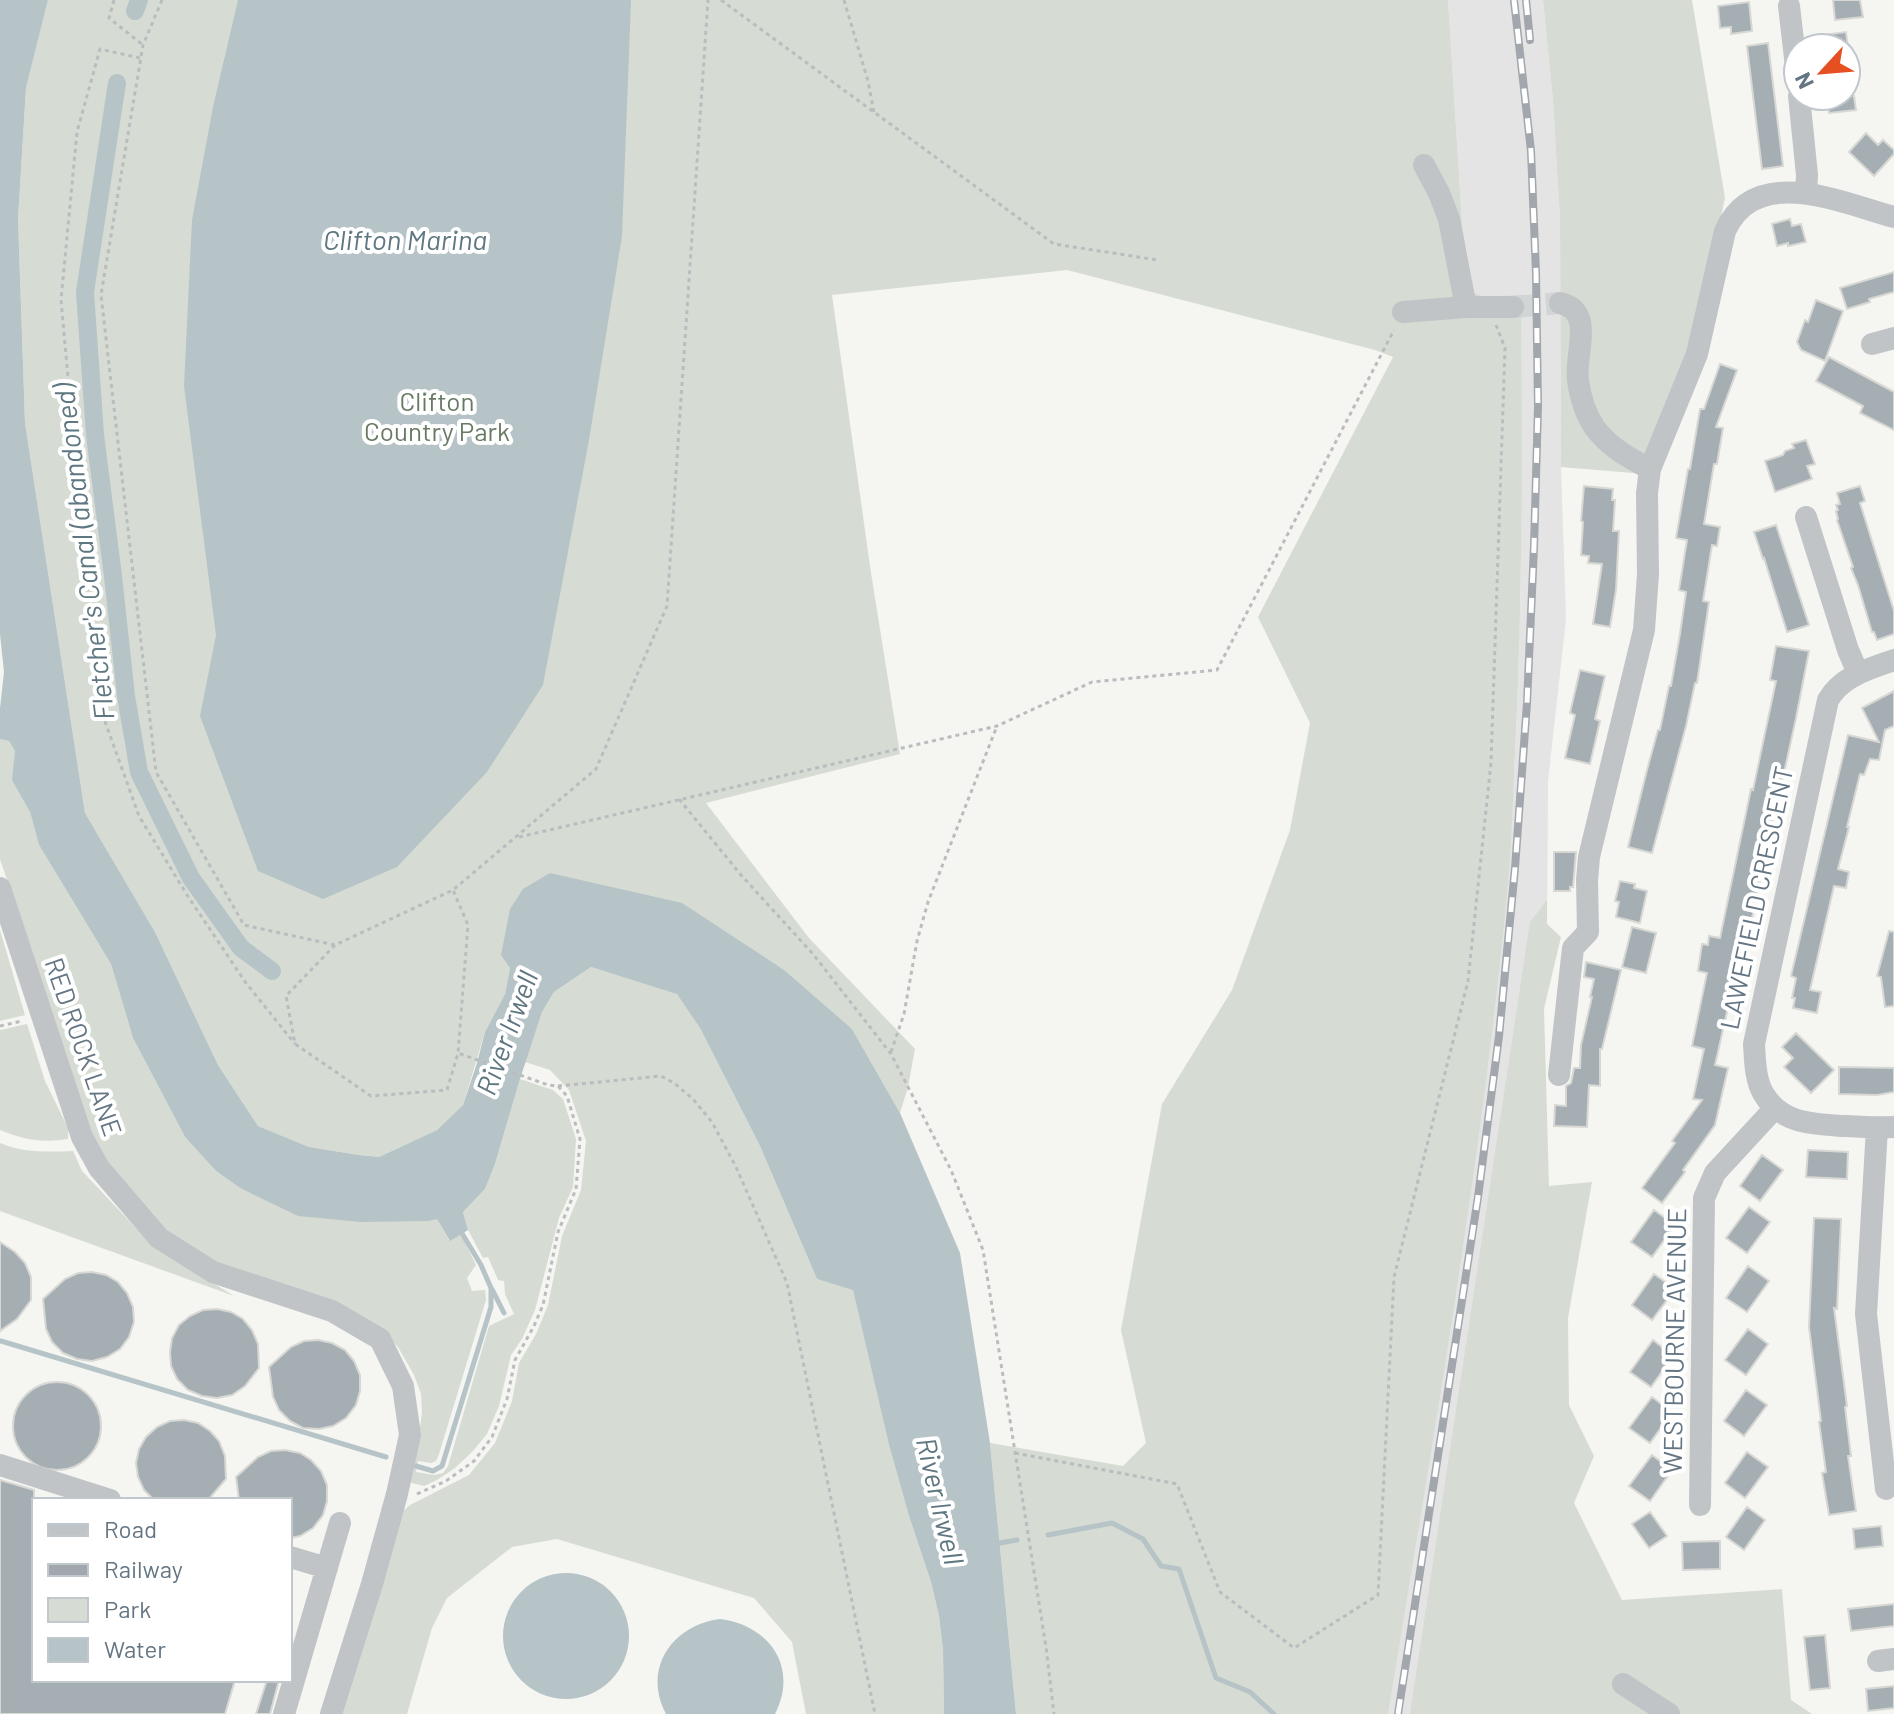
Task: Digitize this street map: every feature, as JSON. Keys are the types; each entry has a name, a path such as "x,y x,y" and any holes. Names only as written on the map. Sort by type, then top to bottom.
{"street":[{"path":"1790,6 1793,32"},
{"path":"1801,112 1806,193"},
{"path":"1424,165 1449,219 1466,307"},
{"path":"1559,1075 1573,948 1596,934 1587,880 1589,857 1644,630 1650,469 1697,354 1725,231 1739,210 1762,196 1786,192 1806,193 1894,217"},
{"path":"1560,303 1569,305 1581,322 1578,381 1594,427 1610,444 1650,469"},
{"path":"1403,312 1513,307"},
{"path":"1804,511 1858,673"},
{"name":"LAWEFIELD CRESCENT","path":"1775,1108 1762,1091 1754,1044 1828,700 1833,692 1858,673 1894,660"},
{"name":"RED ROCK LANE","path":"0,888 82,1137 99,1168 159,1238 213,1272 332,1311 380,1339 403,1386 410,1435 372,1584 331,1714"},
{"path":"1775,1108 1789,1118 1804,1123 1886,1128 1866,1314 1886,1493"},
{"name":"WESTBOURNE AVENUE","path":"1700,1505 1704,1198 1715,1173 1775,1108"},
{"path":"0,1465 104,1498"},
{"path":"284,1714 340,1523"},
{"path":"292,1558 327,1568"},
{"path":"1623,1684 1669,1714"}],"path":[{"path":"114,0 109,18 143,45"},
{"path":"162,0 140,58 101,295 156,772 244,925 335,945"},
{"path":"295,1044 286,996 335,945 453,890 596,769 667,606 708,0"},
{"path":"721,0 1054,244 1158,260"},
{"path":"844,0 868,81 874,113"},
{"path":"140,58 100,49 77,132 61,300 97,699 139,816 246,983 295,1044 371,1096 447,1090 460,1053 468,925 453,890"},
{"path":"1015,1453 1177,1484 1220,1592 1294,1648 1378,1595 1394,1277 1468,981 1491,763 1505,348 1489,307"},
{"path":"515,837 997,726 1092,682 1217,670 1403,312"},
{"path":"891,1054 904,1014 917,941 928,902 997,726"},
{"path":"679,799 741,875 813,954 891,1054 951,1170 983,1250 1054,1714"},
{"path":"0,1026 41,1016"},
{"path":"460,1053 548,1085 661,1076 693,1099 712,1122 736,1167 787,1283 875,1714"},
{"path":"397,1494 414,1495 446,1481 474,1461 492,1437 502,1412 515,1360 543,1305 558,1232 576,1189 580,1139 567,1096 558,1086"}],"shaded area":[{"path":"1448,0 1543,0 1560,220 1561,467 1566,619 1548,781 1547,925 1439,1714 1291,1714 1511,838 1521,577 1521,296 1484,297 1474,292 1462,223"}],"green space":[{"name":"Clifton Country Park","path":"48,0 1448,0 1462,223 1473,292 1484,297 1521,295 1518,697 1509,867 1485,1092 1455,1300 1388,1714 1016,1714 990,1443 1123,1466 1146,1443 1121,1330 1162,1104 1232,990 1290,830 1310,723 1258,617 1393,357 1067,270 832,295 900,754 706,803 809,938 915,1049 900,1113 852,1029 682,903 510,968 505,994 485,1032 463,1105 437,1130 379,1157 309,1147 258,1126 218,1065 155,932 85,813 25,423 18,219 26,88"},
{"path":"1543,0 1692,0 1725,198 1690,361 1645,474 1561,467 1560,220"},
{"path":"0,739 9,741 15,751 13,780 30,812 39,845 111,964 133,1038 185,1137 216,1171 240,1188 265,1199 437,1219 449,1240 461,1234 476,1265 467,1278 472,1291 485,1290 486,1300 439,1454 436,1461 431,1463 418,1461 416,1472 434,1475 443,1473 448,1466 489,1326 514,1314 505,1294 504,1281 498,1280 488,1257 483,1258 468,1230 463,1212 485,1189 520,1079 553,1090 563,1099 576,1139 573,1187 559,1218 535,1310 511,1355 499,1406 487,1434 455,1468 437,1480 424,1486 408,1482 416,1457 422,1412 421,1394 398,1347 378,1327 222,1267 175,1240 144,1212 97,1148 0,859"},
{"path":"1547,900 1547,924 1561,937 1544,1009 1549,1186 1592,1182 1568,1318 1569,1405 1594,1456 1574,1503 1622,1600 1782,1589 1791,1700 1812,1714 1410,1714 1530,922"},
{"path":"0,930 25,1015 0,1021"},
{"path":"591,967 677,993 700,1028 760,1146 817,1279 853,1289 889,1445 939,1616 944,1714 806,1714 792,1642 754,1598 557,1539 512,1547 447,1598 432,1628 407,1714 341,1714 401,1513 410,1505 469,1475 495,1443 512,1401 519,1363 548,1305 562,1236 581,1190 586,1141 569,1090 550,1070 525,1062 542,1012 554,992"},
{"path":"27,1024 45,1081 68,1128 68,1139 33,1140 0,1130 0,1030"},
{"path":"0,1143 26,1150 73,1151 82,1171 152,1245 234,1296 0,1211"}],"water":[{"name":"River Irwell","path":"0,0 48,0 26,88 18,219 25,423 85,813 155,932 218,1065 258,1126 309,1147 379,1157 437,1130 463,1105 485,1032 505,994 510,968 501,955 510,909 523,889 550,873 682,903 784,970 852,1029 900,1113 960,1253 990,1443 1016,1714 944,1714 939,1616 889,1445 853,1290 817,1279 760,1146 700,1028 677,994 591,967 554,992 542,1012 485,1189 463,1212 468,1230 450,1241 437,1219 361,1222 298,1216 240,1188 216,1171 185,1137 133,1038 111,964 39,845 30,812 12,780 15,751 9,741 0,739 4,672 0,634"},
{"name":"Clifton Marina","path":"238,0 631,0 622,236 589,440 543,685 487,772 397,867 323,899 258,871 200,716 216,635 184,386 192,220 213,107"},
{"path":"566,1573 590,1578 610,1592 624,1612 629,1636 624,1660 610,1680 590,1694 566,1699 542,1694 522,1680 508,1660 503,1636 508,1612 522,1592 542,1578"},
{"path":"720,1619 753,1630 775,1651 783,1680 782,1697 775,1714 666,1714 659,1697 658,1681 666,1652 688,1630"}],"building":[{"path":"1833,0 1860,0 1863,17 1835,20"},
{"path":"1749,2 1752,31 1731,34 1731,27 1720,28 1718,6"},
{"path":"1768,43 1783,166 1762,169 1747,46"},
{"path":"1866,133 1878,145 1883,140 1894,150 1894,154 1874,176 1849,152"},
{"path":"1790,219 1792,226 1801,224 1806,242 1777,246 1772,224"},
{"path":"1894,272 1894,292 1847,309 1840,288"},
{"path":"1816,300 1843,311 1825,361 1801,350 1797,342"},
{"path":"1829,357 1894,392 1894,430 1860,413 1863,406 1816,381"},
{"path":"1720,364 1737,370 1716,427 1723,428 1704,524 1720,527 1717,546 1712,545 1703,601 1709,602 1697,683 1652,853 1628,847 1671,686 1686,592 1679,590 1687,540 1676,538 1700,409 1704,409"},
{"path":"1806,440 1815,464 1807,466 1812,479 1775,492 1765,461 1783,455 1794,448 1792,444"},
{"path":"1584,486 1613,489 1613,531 1619,531 1616,590 1610,627 1593,624 1602,564 1588,563 1589,556 1581,555"},
{"path":"1860,486 1865,501 1860,503 1894,611 1894,634 1877,640 1851,568 1836,511 1836,505 1840,504 1837,493"},
{"path":"1776,525 1809,625 1787,632 1754,532"},
{"path":"1776,646 1809,651 1750,928 1743,927 1733,985 1740,987 1735,1005 1729,1003 1715,1065 1728,1068 1715,1125 1662,1203 1642,1188 1702,1100 1693,1099 1704,1049 1692,1046 1707,973 1698,971 1702,944 1708,945 1709,936 1720,938 1776,681 1770,680"},
{"path":"1580,670 1605,676 1595,719 1600,721 1590,764 1565,758 1575,715 1570,713"},
{"path":"1894,691 1894,726 1885,730 1879,760 1870,759 1864,775 1860,774 1847,827 1838,869 1849,872 1846,888 1834,886 1810,990 1821,992 1817,1013 1793,1008 1796,978 1791,976 1848,735 1879,742 1862,708"},
{"path":"1554,852 1576,852 1570,891 1554,891"},
{"path":"1620,881 1647,891 1640,923 1616,917 1619,902 1615,901"},
{"path":"1632,927 1656,933 1646,973 1622,967"},
{"path":"1889,931 1894,932 1894,1006 1885,1007 1881,977 1877,976"},
{"path":"1586,962 1621,970 1600,1049 1600,1086 1589,1085 1587,1127 1554,1126 1555,1105 1566,1106 1566,1086 1571,1083 1574,1068 1580,1068 1581,1045 1594,979 1584,977"},
{"path":"1796,1033 1834,1070 1811,1093 1784,1067 1793,1058 1782,1047"},
{"path":"1839,1067 1894,1068 1894,1092 1839,1094"},
{"path":"1808,1150 1848,1152 1847,1179 1806,1177"},
{"path":"1762,1155 1783,1170 1760,1201 1740,1186"},
{"path":"1749,1207 1770,1222 1747,1253 1726,1238"},
{"path":"1654,1210 1675,1225 1652,1257 1631,1242"},
{"path":"1814,1218 1841,1219 1837,1309 1834,1308 1856,1511 1829,1515 1822,1473 1826,1472 1809,1327"},
{"path":"0,1242 25,1263 31,1277 31,1300 17,1319 0,1331"},
{"path":"1748,1266 1769,1281 1747,1312 1726,1298"},
{"path":"92,1272 118,1282 133,1307 134,1322 129,1337 120,1349 92,1361 63,1353 52,1342 46,1329 43,1299 65,1279 78,1273"},
{"path":"1654,1274 1675,1289 1652,1320 1632,1305"},
{"path":"217,1309 243,1319 252,1330 258,1344 259,1368 245,1386 232,1395 217,1398 188,1390 177,1379 171,1366 170,1352 172,1338 179,1325 203,1310"},
{"path":"1748,1329 1768,1344 1746,1375 1725,1360"},
{"path":"318,1340 345,1350 360,1375 360,1391 356,1405 346,1418 333,1426 303,1428 279,1410 273,1397 269,1367 291,1347 304,1341"},
{"path":"1653,1340 1673,1356 1651,1387 1630,1372"},
{"path":"57,1382 74,1385 88,1395 98,1409 101,1426 98,1443 88,1457 74,1467 57,1470 40,1467 26,1457 16,1443 13,1426 16,1409 26,1395 40,1385"},
{"path":"1746,1390 1767,1405 1744,1436 1724,1421"},
{"path":"1652,1397 1672,1412 1650,1443 1629,1428"},
{"path":"170,1421 198,1423 219,1441 225,1456 226,1479 210,1498 152,1498 144,1490 136,1463 139,1449 157,1427"},
{"path":"271,1451 300,1453 321,1471 327,1485 323,1515 313,1528 300,1536 292,1538 292,1498 239,1498 236,1477 258,1457"},
{"path":"1747,1452 1768,1467 1745,1498 1725,1483"},
{"path":"1652,1455 1672,1470 1650,1501 1629,1486"},
{"path":"0,1480 34,1490 32,1682 234,1682 225,1714 0,1714"},
{"path":"1747,1507 1765,1520 1744,1550 1726,1537"},
{"path":"1650,1512 1667,1536 1649,1548 1632,1524"},
{"path":"1881,1526 1883,1546 1855,1549 1853,1529"},
{"path":"1720,1541 1720,1569 1683,1570 1682,1542"},
{"path":"1894,1604 1894,1626 1851,1631 1848,1609"},
{"path":"1825,1635 1830,1688 1810,1690 1804,1637"},
{"path":"266,1682 278,1682 270,1714 256,1714"},
{"path":"1894,1686 1894,1708 1868,1711 1866,1689"}],"waterway":[{"name":"Fletcher's Canal (abandoned)","path":"135,11 139,0"},
{"name":"Fletcher's Canal (abandoned)","path":"117,83 85,292 95,435 126,696 139,772 191,878 241,948 272,971"},
{"path":"416,1466 433,1471 442,1466 491,1307 491,1288 460,1230"},
{"path":"492,1289 504,1313"},
{"path":"1,1341 386,1457"},
{"path":"1048,1535 1112,1523 1143,1539 1161,1566 1179,1569 1216,1678 1250,1692 1274,1714"},
{"path":"994,1544 1017,1540"}],"tunnel":[{"path":"1513,307 1560,303"}],"railway":[{"path":"1398,1714 1478,1197 1499,1036 1527,703 1538,407 1536,273 1531,151 1514,0"},
{"path":"1526,0 1530,40"}]}
